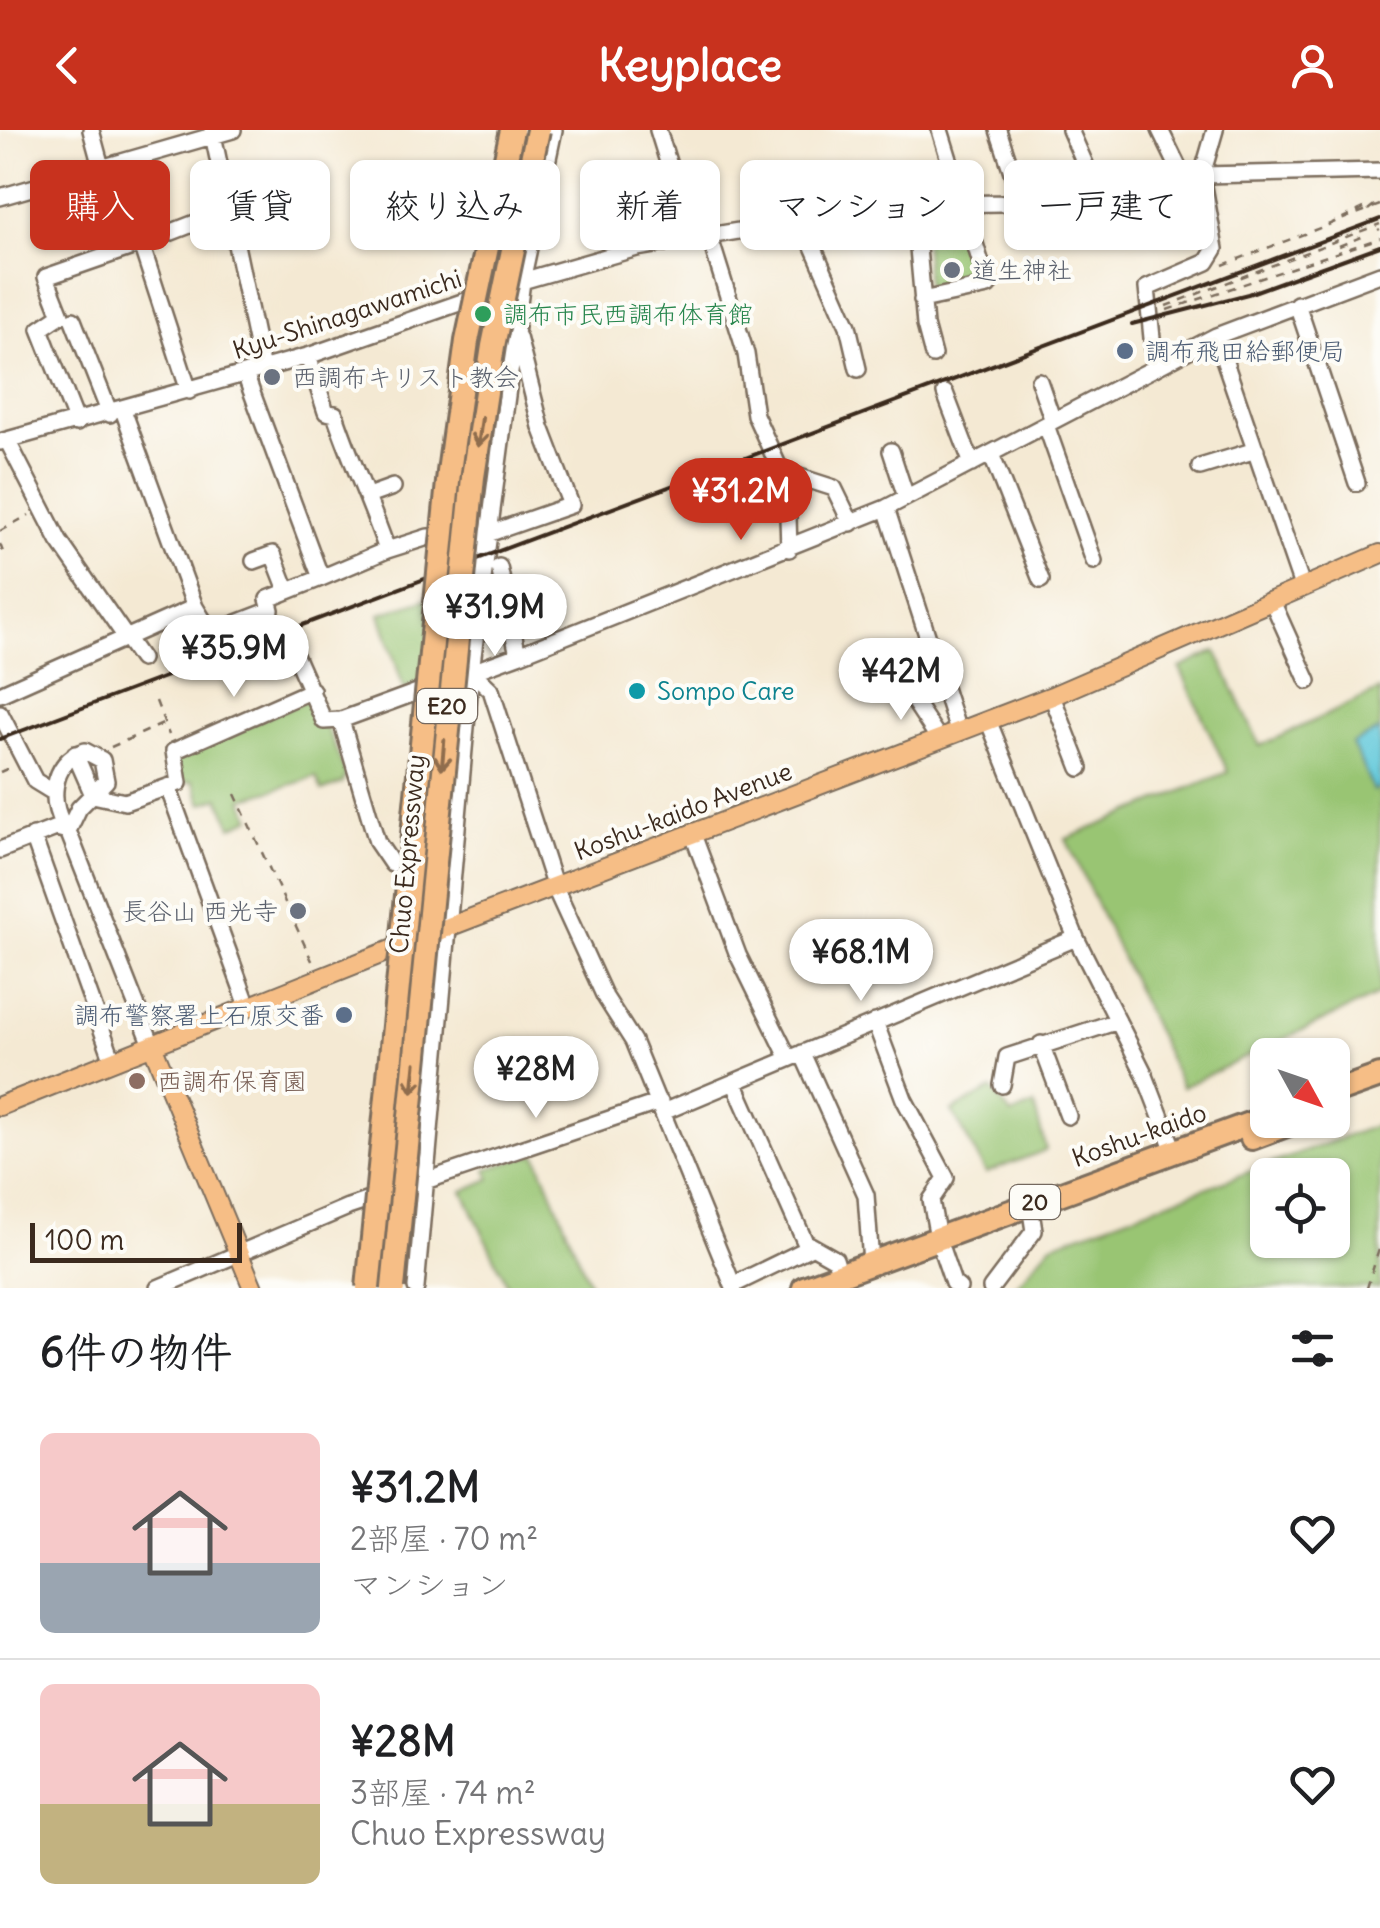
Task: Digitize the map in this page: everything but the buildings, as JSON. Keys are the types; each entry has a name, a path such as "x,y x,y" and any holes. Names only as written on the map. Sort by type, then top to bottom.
{"highway":[{"name":"Chuo Expressway","path":"368,1288 449,472 467,340 512,130"},
{"name":"Chuo Expressway","path":"394,1288 473,478 493,346 538,130"},
{"path":"1350,1087 1380,1076"},
{"path":"1350,1102 1380,1091"},
{"name":"Koshu-kaido","path":"804,1288 840,1281 1250,1124"},
{"name":"Koshu-kaido","path":"840,1281 872,1263 1032,1218 1251,1138"}],"main road":[{"name":"Koshu-kaido Avenue","path":"0,1106 450,926 1052,696 1380,554"},
{"path":"152,1045 253,1288"}],"street":[{"path":"91,130 99,160"},
{"path":"124,160 233,130"},
{"path":"416,1288 471,672 522,281 554,130"},
{"path":"658,130 667,160"},
{"path":"940,130 950,160"},
{"path":"998,130 1008,160"},
{"path":"1070,130 1083,160"},
{"path":"1160,130 1175,160"},
{"path":"1206,160 1215,130"},
{"path":"213,133 218,160"},
{"name":"Kyu-Shinagawamichi","path":"1214,175 1380,172"},
{"path":"0,197 30,188"},
{"path":"1155,368 1146,288 1207,262 1214,243"},
{"path":"77,423 40,329 61,314 46,276 122,250"},
{"path":"136,250 189,391"},
{"path":"235,250 262,369"},
{"name":"Kyu-Shinagawamichi","path":"4,441 308,356 522,281 630,250"},
{"path":"710,250 746,354 756,415 787,485 789,549"},
{"path":"815,250 848,326 858,370"},
{"path":"918,250 922,300 933,354"},
{"path":"922,300 988,286 978,250"},
{"path":"290,644 324,722 341,720 518,655 886,508 1216,336 1380,274"},
{"path":"1297,304 1357,483"},
{"path":"73,320 116,412 195,606 212,633 271,610 268,599 387,550 428,537 488,536 571,505 540,427 515,328"},
{"path":"1216,336 1302,586"},
{"path":"308,356 326,412 335,414 359,486 368,496 387,550"},
{"path":"245,374 321,578"},
{"path":"1039,380 1094,561"},
{"path":"945,393 972,464"},
{"path":"4,441 59,540 129,636 141,659"},
{"path":"890,450 906,497"},
{"path":"1200,467 1256,450"},
{"path":"990,454 1042,580"},
{"path":"781,472 834,488 851,523"},
{"path":"368,496 393,487"},
{"path":"886,508 958,731"},
{"path":"254,562 273,554 287,590"},
{"path":"499,568 518,655"},
{"path":"1272,601 1308,680"},
{"path":"0,694 195,606"},
{"path":"876,674 892,668 939,738"},
{"path":"471,672 491,690 555,888 662,1107 733,1286 809,1248"},
{"path":"93,795 125,802 179,783 174,751 312,690"},
{"path":"1052,696 1080,768"},
{"path":"0,714 35,781 54,799 152,1045"},
{"path":"341,720 377,842 392,864"},
{"path":"988,720 1076,938 1144,1074 1174,1151"},
{"path":"54,799 66,761 75,754 94,754 108,774 102,789 79,808 68,831"},
{"path":"75,754 93,795"},
{"path":"168,787 248,1006"},
{"path":"54,799 79,808"},
{"path":"0,850 56,828 68,831"},
{"path":"692,832 738,955 796,1056 866,1195 872,1263"},
{"path":"33,836 112,1062"},
{"path":"158,1288 348,1207 734,1082 1076,938"},
{"path":"1002,1085 1007,1057 1118,1021"},
{"path":"875,1022 904,1098 946,1178 932,1200 951,1286"},
{"path":"1041,1044 1068,1116"},
{"path":"734,1082 809,1248 835,1259 840,1281"},
{"path":"991,1288 1034,1231 1032,1218"}],"path":[{"path":"1208,272 1380,203"},
{"path":"1379,228 1379,238 1160,310 1333,242 1379,228"},
{"path":"1339,246 1366,236"},
{"path":"1333,242 1339,246"},
{"path":"1337,253 1339,246"},
{"path":"0,531 43,507"},
{"path":"0,544 4,555"},
{"path":"156,701 174,751"},
{"path":"94,754 164,723"},
{"path":"234,794 320,978"},
{"path":"1367,1288 1380,1246"}],"green space":[{"path":"925,250 972,250 978,277 927,292"},
{"path":"471,585 465,664 404,689 380,614"},
{"path":"1216,651 1260,746 1380,690 1380,994 1286,1038 1250,1038 1250,1055 1182,1087 1066,839 1228,772 1180,668"},
{"path":"314,697 346,774 343,783 322,791 316,777 243,799 251,818 232,827 219,798 202,804 193,781 179,783 175,756"},
{"path":"992,1089 1011,1115 1034,1105 1046,1150 986,1173 952,1111"},
{"path":"1380,1124 1380,1288 1014,1288 1052,1244 1250,1172 1250,1258 1350,1258 1350,1158 1287,1158"},
{"path":"536,1154 591,1288 509,1288 463,1191 490,1179 487,1169"}],"water":[{"path":"1380,730 1380,788 1374,791 1352,744"}],"railway":[{"path":"0,739 1380,219"},
{"path":"1132,324 1248,294 1380,246"}],"place":[{"name":"道生神社","path":"952,270"},
{"name":"調布市民西調布体育館","path":"483,314"},
{"name":"調布飛田給郵便局","path":"1125,351"},
{"name":"西調布キリスト教会","path":"272,377"},
{"name":"Sompo Care","path":"637,691"},
{"name":"長谷山 西光寺","path":"298,911"},
{"name":"調布警察署上石原交番","path":"344,1015"},
{"name":"西調布保育園","path":"137,1081"}]}
